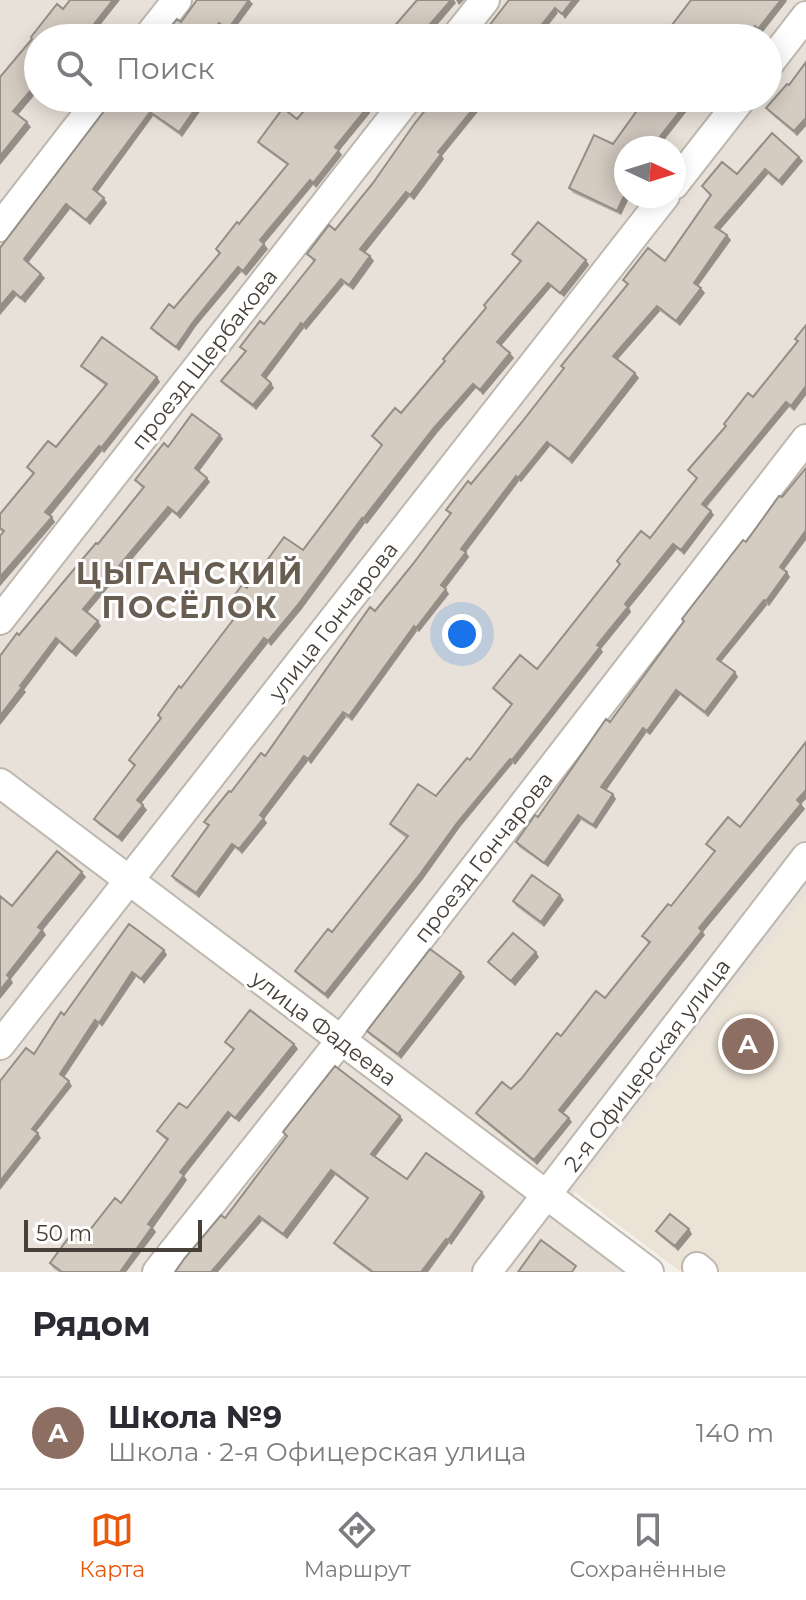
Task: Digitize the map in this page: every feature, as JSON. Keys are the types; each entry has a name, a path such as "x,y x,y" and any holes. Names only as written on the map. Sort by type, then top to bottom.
{"street":[{"path":"158,24 177,0"},
{"path":"466,24 485,0"},
{"path":"782,47 806,16"},
{"path":"0,227 89,112"},
{"name":"проезд Щербакова","path":"0,620 397,112"},
{"path":"686,170 731,112"},
{"name":"улица Гончарова","path":"0,1045 656,208"},
{"name":"проезд Гончарова","path":"157,1272 341,1040 806,439"},
{"name":"улица Фадеева","path":"0,783 649,1272"},
{"name":"2-я Офицерская улица","path":"487,1272 806,857"}],"shaded area":[{"path":"0,0 806,0 806,896 555,1218 624,1272 0,1272"},
{"path":"806,896 806,1272 681,1272 575,1192"}],"building":[{"path":"70,0 113,0 94,24 41,24 57,4 63,9"},
{"path":"197,0 249,0 232,24 173,24 177,19 181,22"},
{"path":"417,0 451,0 430,24 396,24"},
{"path":"509,0 573,0 562,14 555,8 542,24 490,24"},
{"path":"691,0 781,0 762,24 673,24"},
{"path":"24,48 24,98 13,111 27,122 0,156 0,77"},
{"path":"806,62 806,118 794,131 771,112 782,112 782,90"},
{"path":"103,112 150,112 93,189 104,198 86,220 66,204 24,259 41,274 21,298 13,291 0,306 0,248"},
{"path":"150,112 193,112 179,132"},
{"path":"280,112 288,112 297,119 303,112 364,112 335,147 339,150 313,183 310,180 260,240 264,244 243,271 238,267 176,347 151,328 169,304 174,308 220,253 216,249 288,164 258,142"},
{"path":"424,112 471,112 438,152 441,154 410,195 406,192 360,249 370,256 349,285 341,279 303,325 301,323 262,375 271,383 253,405 221,381 246,351 240,347 260,321 264,324 315,260 307,254 329,225 335,230"},
{"path":"636,112 679,112 660,136 619,136"},
{"path":"772,133 799,157 779,181 765,169 715,227 727,235 694,283 701,288 676,321 657,306 613,356 635,373 569,459 547,442 518,478 516,476 461,549 466,552 441,585 446,589 416,628 414,626 349,716 343,712 308,759 304,756 260,815 264,818 239,849 232,844 196,893 172,876 209,825 204,822 261,753 265,756 370,607 375,611 413,564 451,513 446,510 468,481 471,484 564,368 561,366 628,284 623,280 648,248 665,261 711,195 702,186 722,162 737,174"},
{"path":"594,135 614,143 614,208 618,208 617,211 569,188"},
{"path":"538,222 586,260 560,293 548,283 497,342 510,353 480,390 473,384 433,429 297,606 268,641 264,638 137,800 143,805 118,837 94,819 135,765 129,760 161,718 158,715 236,616 225,608 242,585 247,588 284,537 303,550 382,445 372,436 395,408 401,413 445,361 443,359 486,308 484,305 521,261 512,254"},
{"path":"806,325 806,386 791,406 786,402 702,504 711,511 681,550 673,544 625,604 628,607 597,645 600,647 512,760 457,823 325,994 295,971 328,929 332,932 408,836 390,824 418,784 436,796 467,758 470,760 512,704 493,688 520,655 537,669 620,564 617,561 641,531 650,538 697,478 688,470 726,426 724,424 748,393 753,397 798,341 795,339"},
{"path":"102,337 157,377 45,512 52,517 0,577 0,536 4,531 0,528 0,514 34,473 27,467 48,441 56,447 107,384 81,366"},
{"path":"192,414 220,435 195,468 207,478 177,514 168,507 83,609 98,621 72,652 56,638 0,716 0,656 144,487 135,480 164,443 168,447"},
{"path":"806,468 806,530 780,567 787,572 717,659 735,672 705,712 676,690 647,731 643,728 601,787 613,794 593,825 578,815 544,863 516,842 535,815 538,817 606,719 610,722 684,621 682,619 743,540 746,542 779,496 782,497"},
{"path":"806,742 806,790 797,800 801,804 699,928 702,931 559,1110 569,1118 534,1160 476,1113 502,1082 511,1089 521,1079 557,1033 561,1036 596,991 605,998 650,942 642,936 668,904 671,906 715,851 706,844 728,817 740,827"},
{"path":"57,851 82,872 38,927 42,930 7,975 10,978 0,990 0,896 12,906"},
{"path":"532,875 560,895 541,922 513,901"},
{"path":"129,924 164,950 141,979 132,972 99,1023 95,1020 60,1074 69,1081 32,1129 38,1133 0,1181 0,1081 26,1048 34,1054 61,1012 64,1015"},
{"path":"513,933 536,952 511,981 488,962"},
{"path":"430,949 461,972 398,1054 367,1031"},
{"path":"250,1010 294,1044 235,1118 228,1112 180,1172 184,1175 148,1224 152,1227 120,1272 62,1272 50,1263 72,1233 82,1240 115,1198 121,1203 168,1139 157,1131 179,1103 187,1108 234,1049 225,1042"},
{"path":"335,1066 400,1116 371,1154 407,1179 426,1153 482,1192 448,1240 421,1272 373,1272 334,1243 368,1198 331,1170 283,1234 259,1216 211,1272 175,1272 221,1215 225,1218 287,1136 283,1132"},
{"path":"670,1214 689,1229 675,1246 656,1231"},
{"path":"541,1240 576,1266 572,1272 518,1272"}],"place":[{"name":"Школа №9","path":"748,1044"}],"district":[{"name":"ЦЫГАНСКИЙ ПОСЁЛОК","path":"190,591"}]}
